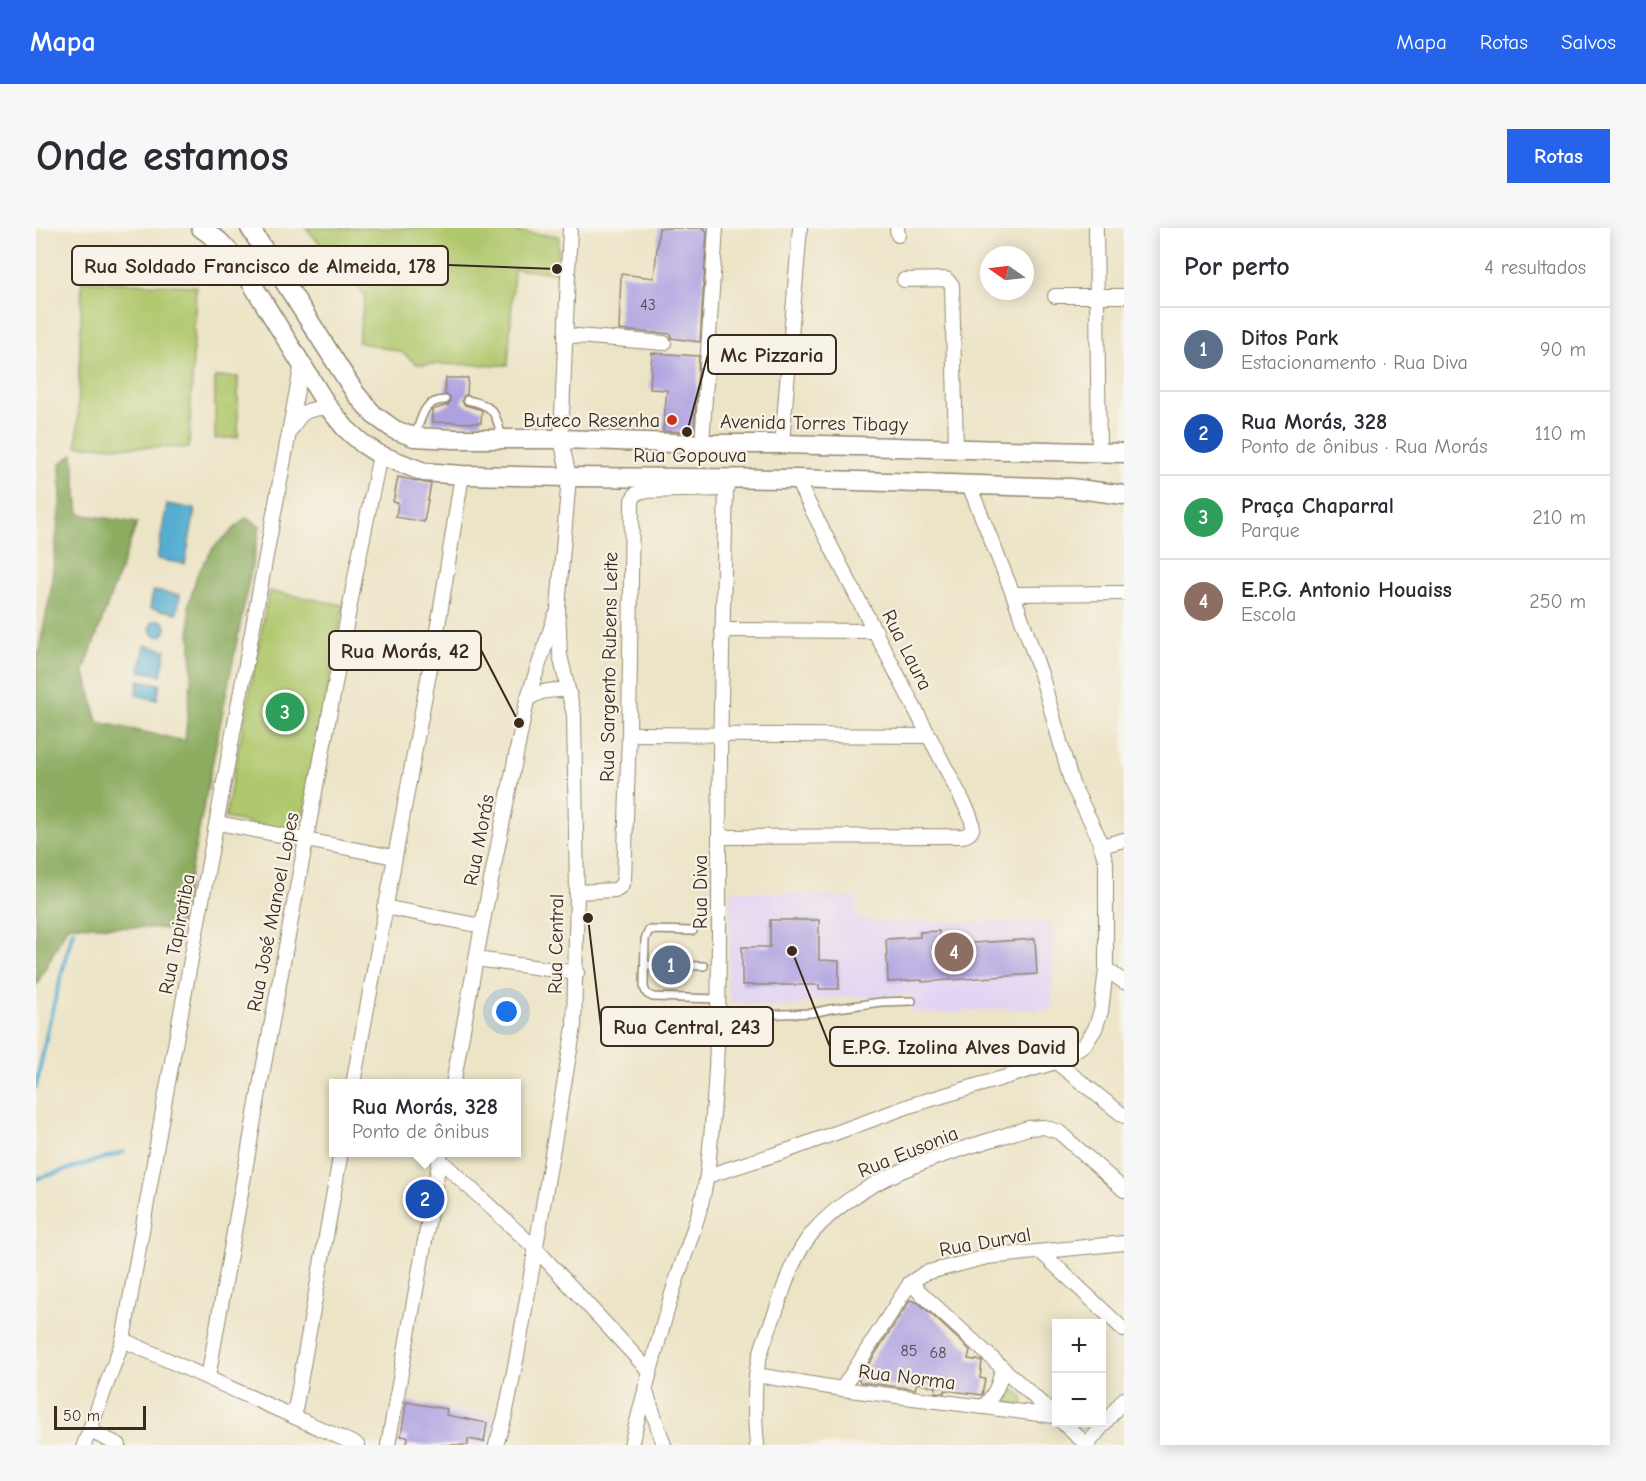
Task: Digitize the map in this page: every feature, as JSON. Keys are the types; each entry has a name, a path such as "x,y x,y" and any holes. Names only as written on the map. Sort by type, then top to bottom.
{"main road":[{"name":"Rua Gopouva","path":"201,228 219,241 238,261 328,407 354,436 380,455 424,472 728,484 796,479 1071,488 1124,495"},
{"name":"Avenida Torres Tibagy","path":"250,228 356,394 374,414 395,430 414,437 1124,453"}],"street":[{"name":"Rua Central","path":"496,1445 505,1416 537,1250 574,1027 577,892 574,715 560,655 558,608 569,477 561,439 570,228"},
{"path":"702,444 716,228"},
{"path":"782,444 800,228"},
{"path":"1096,228 1099,451"},
{"path":"904,280 946,279 952,285 956,448"},
{"path":"1055,296 1124,296"},
{"path":"566,335 664,343"},
{"name":"Rua Tapiratiba","path":"84,1445 123,1340 165,1099 302,363"},
{"name":"Rua Tapiratiba","path":"288,440 298,417 311,408 328,407"},
{"name":"Rua José Manoel Lopes","path":"208,1378 262,1075 380,455"},
{"path":"354,1079 440,614 462,475"},
{"name":"Rua Laura","path":"719,837 963,836 969,835 972,830 973,824 969,813 796,479"},
{"name":"Rua Diva","path":"632,1445 645,1389 694,1228 707,1176 716,1065 718,1006 721,905 720,734 728,484"},
{"name":"Rua Sargento Rubens Leite","path":"577,892 615,890 621,886 624,879 629,734 632,500 642,491 728,484"},
{"path":"707,1176 789,1150 912,1105 1056,1062 1085,1044 1095,1029 1101,1011 1106,969 1106,862 1101,846 1072,784 1041,674 1013,594 969,485"},
{"path":"1013,594 1124,593"},
{"name":"Rua Morás","path":"454,1079 527,700 558,608"},
{"path":"722,630 876,631"},
{"path":"527,700 547,690 567,690"},
{"path":"629,734 929,736"},
{"path":"218,823 394,857"},
{"path":"1101,846 1124,840"},
{"path":"384,907 482,926"},
{"path":"476,959 577,973"},
{"path":"1106,969 1124,982"},
{"path":"1056,1062 1124,1116"},
{"name":"Rua Eusonia","path":"757,1445 756,1375 767,1334 789,1272 812,1233 842,1204 873,1184 919,1165 1028,1128 1044,1127 1059,1132 1124,1190"},
{"path":"294,1416 340,1157"},
{"path":"388,1445 440,1157"},
{"path":"441,1157 537,1250 650,1372"},
{"name":"Rua Durval","path":"910,1283 925,1273 987,1257 1124,1243"},
{"path":"1041,1252 1124,1330"},
{"path":"842,1389 910,1283 1052,1414"},
{"path":"123,1340 357,1445"},
{"path":"983,1407 993,1397 999,1385 1002,1369"},
{"name":"Rua Norma","path":"756,1375 1052,1418"},
{"path":"645,1389 664,1445"},
{"path":"1066,1427 1087,1445 1124,1399"},
{"path":"90,1431 119,1445"}],"lane":[{"path":"414,437 429,403 434,400 445,400"},
{"path":"467,400 484,403 492,409 503,439"},
{"path":"693,931 649,930 645,939 647,994 653,997 718,1006 752,1015 812,1013 861,1005 912,1001"},
{"path":"645,964 704,966"}],"shaded area":[{"path":"733,890 858,898 856,916 875,922 1050,922 1054,935 1052,1010 993,1009 945,1014 911,1012 911,995 826,998 793,1007 770,1007 732,1002 727,991 730,893"},
{"path":"406,1402 496,1418 488,1445 399,1445"}],"green space":[{"path":"306,228 516,228 517,232 559,236 557,273 514,269 508,365 417,364 401,352 358,342 365,295"},
{"path":"82,281 196,286 189,448 77,446"},
{"path":"215,377 238,377 238,437 215,439"},
{"path":"73,454 79,514 137,523 84,670 98,722 185,741 192,671 189,603 197,575 213,548 246,518 260,526 179,929 68,925 36,986 36,664 50,596 61,494 60,464"},
{"path":"269,591 344,605 300,833 225,818"},
{"path":"1007,1384 1024,1397 1023,1405 998,1403 997,1400"}],"water":[{"path":"167,504 195,509 185,564 157,559"},
{"path":"153,591 180,595 177,613 150,608"},
{"path":"158,620 166,628 158,636 150,628"},
{"path":"145,645 166,650 161,675 140,671"},
{"path":"139,680 160,684 157,700 136,695"}],"building":[{"path":"659,228 704,228 707,232 700,342 671,338 671,334 619,330 621,274 654,278"},
{"path":"652,353 699,356 694,432 663,431 667,390 650,389"},
{"path":"446,378 468,378 467,394 462,401 465,405 482,410 481,423 432,422 432,410 448,405 450,402 450,397 445,394"},
{"path":"398,477 431,484 424,522 396,517 398,503 393,502"},
{"path":"770,920 819,920 819,960 839,961 839,989 819,989 819,985 742,985 742,947 770,947"},
{"path":"939,931 940,945 1035,939 1037,974 922,982 922,980 888,982 886,939 920,937 920,932"},
{"path":"910,1300 919,1303 970,1350 968,1359 982,1361 980,1378 985,1379 982,1395 945,1390 944,1393 935,1392 936,1387 917,1383 915,1389 860,1382 859,1379"},
{"path":"406,1402 447,1409 446,1415 487,1423 484,1442 468,1439 468,1445 407,1445 408,1437 401,1436"}],"waterway":[{"path":"36,1087 49,1023 73,930"},
{"path":"36,1179 124,1152"}],"place":[{"name":"Rua Soldado Francisco de Almeida, 178","path":"557,269"},
{"name":"Buteco Resenha","path":"672,420"},
{"name":"Mc Pizzaria","path":"687,432"},
{"name":"Praça Chaparral","path":"285,712"},
{"name":"Rua Morás, 42","path":"519,723"},
{"name":"Rua Central, 243","path":"588,918"},
{"name":"E.P.G. Izolina Alves David","path":"792,951"},
{"name":"E.P.G. Antonio Houaiss","path":"954,952"},
{"name":"Ditos Park","path":"671,965"},
{"name":"Rua Morás, 328","path":"425,1199"}]}
